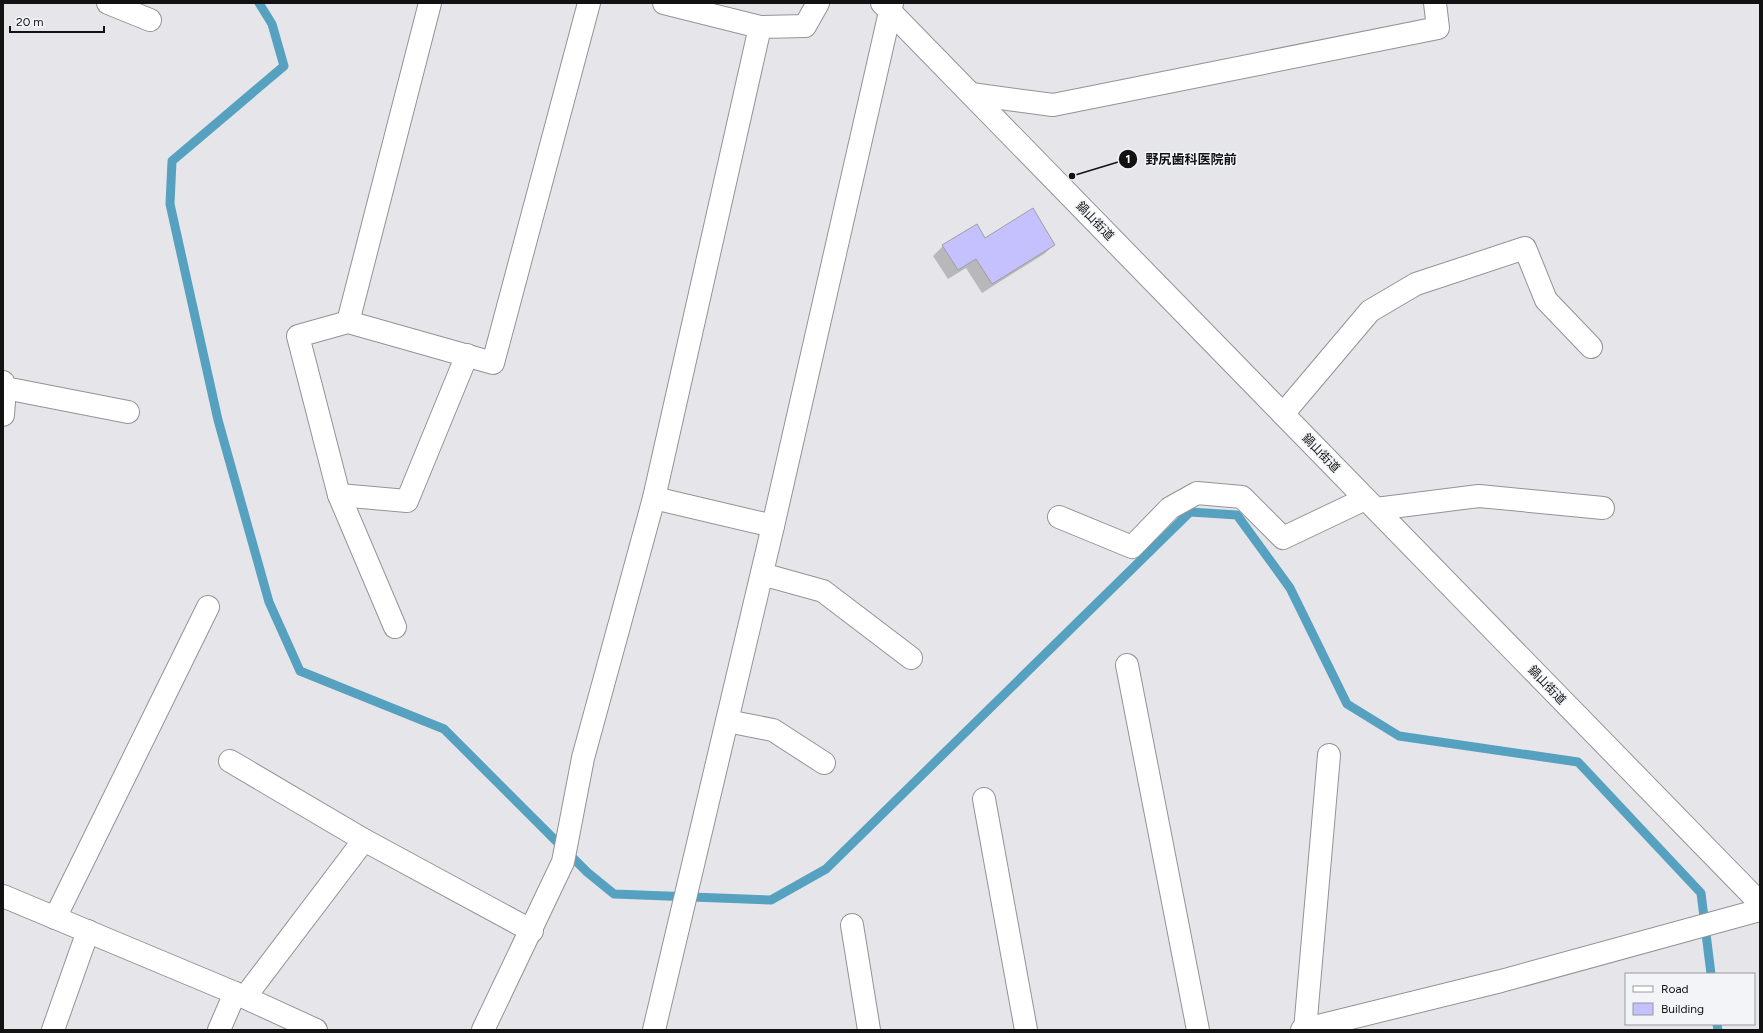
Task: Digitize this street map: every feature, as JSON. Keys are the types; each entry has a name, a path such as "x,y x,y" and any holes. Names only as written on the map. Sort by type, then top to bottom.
{"street":[{"path":"108,3 150,20"},
{"path":"348,322 430,3"},
{"path":"395,627 339,496 298,336 348,322 493,363 589,3"},
{"path":"664,3 760,27 805,26 818,3"},
{"path":"971,94 1053,104 1076,100 1438,28 1435,3"},
{"path":"654,1030 773,526 888,6"},
{"name":"鍋山街道","path":"888,6 971,94 1760,903"},
{"path":"483,1030 532,931 563,862 583,758 654,498 760,27"},
{"path":"1283,414 1370,311 1416,284 1525,248 1546,300 1591,347"},
{"path":"339,496 407,500 467,355"},
{"path":"3,415 4,385 128,412"},
{"path":"1059,517 1132,547 1170,508 1197,493 1242,497 1283,538 1371,504 1479,496 1603,508"},
{"path":"654,498 773,526"},
{"path":"762,574 823,591 911,658"},
{"path":"55,918 208,607"},
{"path":"1127,665 1198,1030"},
{"path":"727,721 773,730 824,763"},
{"path":"1329,755 1304,1030 1502,981 1760,910"},
{"path":"230,762 364,840 532,931"},
{"path":"984,799 1026,1030"},
{"path":"219,1030 240,995 364,840"},
{"path":"3,896 240,995 310,1029"},
{"path":"852,925 869,1030"},
{"path":"53,1030 88,931"}],"building":[{"path":"1033,208 1055,245 992,284 976,259 958,270 942,245 977,224 985,238"}],"waterway":[{"path":"259,3 272,24 284,66 172,161 170,204 218,420 269,602 300,671 444,729 587,872 614,894 771,900 826,869 1190,512 1237,515 1290,588 1347,704 1399,736 1578,762 1701,893 1711,973"},
{"path":"1717,1025 1718,1030"}],"place":[{"name":"野尻歯科医院前","path":"1072,176"}]}
